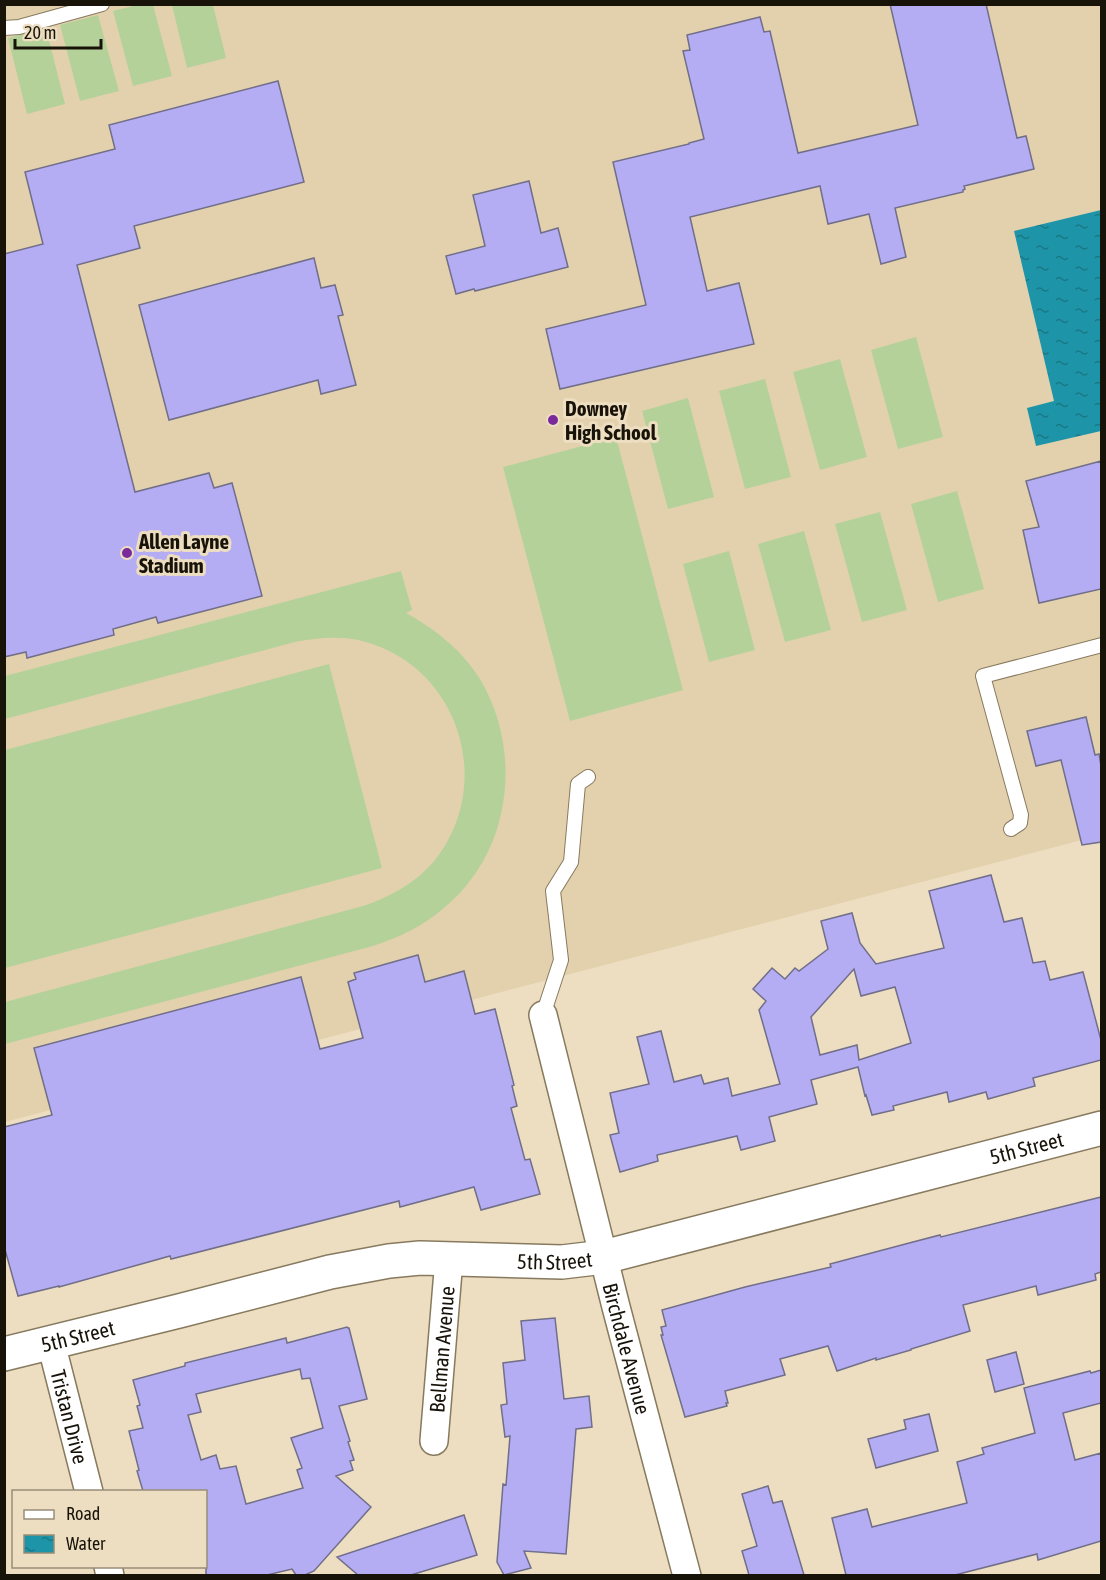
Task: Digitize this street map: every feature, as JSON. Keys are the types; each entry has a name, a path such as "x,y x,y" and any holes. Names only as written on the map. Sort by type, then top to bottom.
{"street":[{"name":"Birchdale Avenue","path":"543,1015 603,1257 687,1575"},
{"name":"5th Street","path":"4,1354 330,1272 390,1261 420,1258 562,1262 603,1257 1101,1128"},
{"name":"Bellman Avenue","path":"434,1441 449,1259"},
{"name":"Tristan Drive","path":"51,1343 89,1490"}],"lane":[{"path":"4,28 19,27 102,4"},
{"path":"1011,829 1020,822 1021,815 983,676 1101,645"},
{"path":"543,1015 561,960 553,891 571,862 578,784 588,777"}],"shaded area":[{"name":"Downey High School","path":"5,5 1101,5 1101,835 5,1122"}],"green space":[{"path":"137,5 153,5 172,76 133,86 113,11"},
{"path":"172,5 213,5 226,58 187,68"},
{"path":"98,15 119,91 80,101 60,25"},
{"path":"46,28 65,104 27,114 8,38"},
{"path":"916,337 943,437 898,449 871,350"},
{"path":"840,359 867,457 820,470 793,372"},
{"path":"765,379 791,477 745,489 719,391"},
{"path":"688,398 714,497 668,509 642,411"},
{"path":"616,437 683,690 570,721 503,467"},
{"path":"957,491 984,589 938,602 911,504"},
{"path":"880,512 907,610 862,622 835,524"},
{"path":"804,531 831,630 785,642 758,544"},
{"path":"729,551 755,650 709,662 683,564"},
{"path":"401,571 412,610 406,613 447,641 473,668 494,707 502,737 505,768 504,799 497,830 485,858 468,884 429,920 402,935 373,946 5,1044 5,1002 363,906 402,888 428,868 454,829 463,795 464,761 457,729 442,698 421,673 392,653 358,640 326,638 295,642 5,719 5,676"},
{"path":"329,664 382,868 5,968 5,750"}],"water":[{"path":"1101,210 1101,431 1036,446 1027,408 1054,401 1014,231"}],"building":[{"path":"890,4 986,4 1017,138 1026,136 1034,169 964,186 963,192 895,208 906,257 881,264 869,214 828,224 820,186 690,217 707,291 739,283 754,344 560,389 546,329 646,305 613,162 704,139 683,51 690,50 687,35 760,17 764,32 770,31 798,153 918,125"},
{"path":"278,81 304,182 134,226 140,248 77,265 135,492 209,473 214,488 232,483 262,596 158,623 156,617 113,629 114,635 27,658 26,652 4,657 4,254 43,244 25,172 115,149 109,125"},
{"path":"529,181 541,233 558,228 568,267 456,294 446,256 485,246 473,195"},
{"path":"314,258 321,288 335,285 343,315 338,316 356,385 321,394 318,380 169,420 139,305"},
{"path":"1101,461 1101,589 1039,603 1023,530 1039,527 1026,481"},
{"path":"1086,717 1095,755 1099,754 1101,766 1101,842 1082,845 1061,760 1036,766 1027,731"},
{"path":"991,875 1004,922 1022,918 1033,963 1045,961 1050,980 1083,972 1101,1040 1101,1060 1033,1078 1035,1086 988,1099 986,1092 949,1102 947,1092 893,1106 894,1110 872,1115 858,1067 811,1080 817,1104 769,1117 775,1141 741,1150 737,1136 657,1155 658,1161 620,1172 610,1135 619,1133 610,1093 649,1084 637,1037 661,1031 674,1082 701,1075 704,1084 728,1078 732,1096 780,1084 759,1010 766,1001 753,989 772,968 785,979 795,968 799,971 828,949 821,921 852,913 860,943 876,964 944,948 929,891","holes":["854,969 861,996 895,987 911,1043 859,1060 857,1045 820,1055 811,1017"]},
{"path":"418,955 425,982 464,971 475,1014 495,1009 514,1085 512,1086 517,1106 511,1108 525,1160 530,1159 540,1194 481,1210 474,1187 400,1207 399,1201 171,1259 170,1256 18,1296 4,1246 4,1127 52,1115 34,1048 301,977 320,1049 363,1038 348,982 356,979 354,973"},
{"path":"1101,1197 1101,1272 1095,1274 1096,1280 1038,1295 1036,1286 963,1305 970,1331 837,1371 828,1346 780,1359 785,1375 725,1391 727,1406 685,1417 661,1335 663,1335 661,1327 666,1326 662,1310 745,1287 831,1267 830,1264 940,1235 941,1237"},
{"path":"555,1318 564,1399 589,1396 592,1427 576,1429 566,1554 524,1551 531,1568 504,1575 497,1562 503,1484 506,1485 510,1436 505,1437 501,1405 507,1404 503,1363 525,1360 521,1321"},
{"path":"349,1328 367,1399 339,1406 354,1460 350,1461 353,1470 336,1476 371,1507 314,1571 305,1575 296,1575 292,1569 267,1575 206,1575 207,1490 143,1490 129,1431 143,1428 133,1380 185,1366 185,1363 286,1338 287,1343","holes":["300,1369 302,1379 310,1378 323,1428 291,1438 302,1468 297,1470 303,1488 246,1504 236,1466 220,1469 216,1455 201,1460 188,1415 201,1412 196,1394"]},
{"path":"1016,1352 1024,1384 995,1392 987,1360"},
{"path":"1101,1370 1101,1403 1063,1413 1075,1460 1101,1453 1101,1541 1038,1560 1037,1554 955,1575 846,1575 832,1518 867,1509 872,1527 967,1503 957,1462 984,1454 982,1448 1035,1433 1024,1388"},
{"path":"929,1414 938,1451 876,1468 868,1439 906,1429 904,1420"},
{"path":"768,1486 773,1503 782,1501 804,1575 749,1575 742,1551 757,1546 742,1494"},
{"path":"464,1515 477,1555 411,1575 358,1575 337,1557"}],"place":[{"name":"Downey High School","path":"553,420"},
{"name":"Allen Layne Stadium","path":"127,553"}]}
